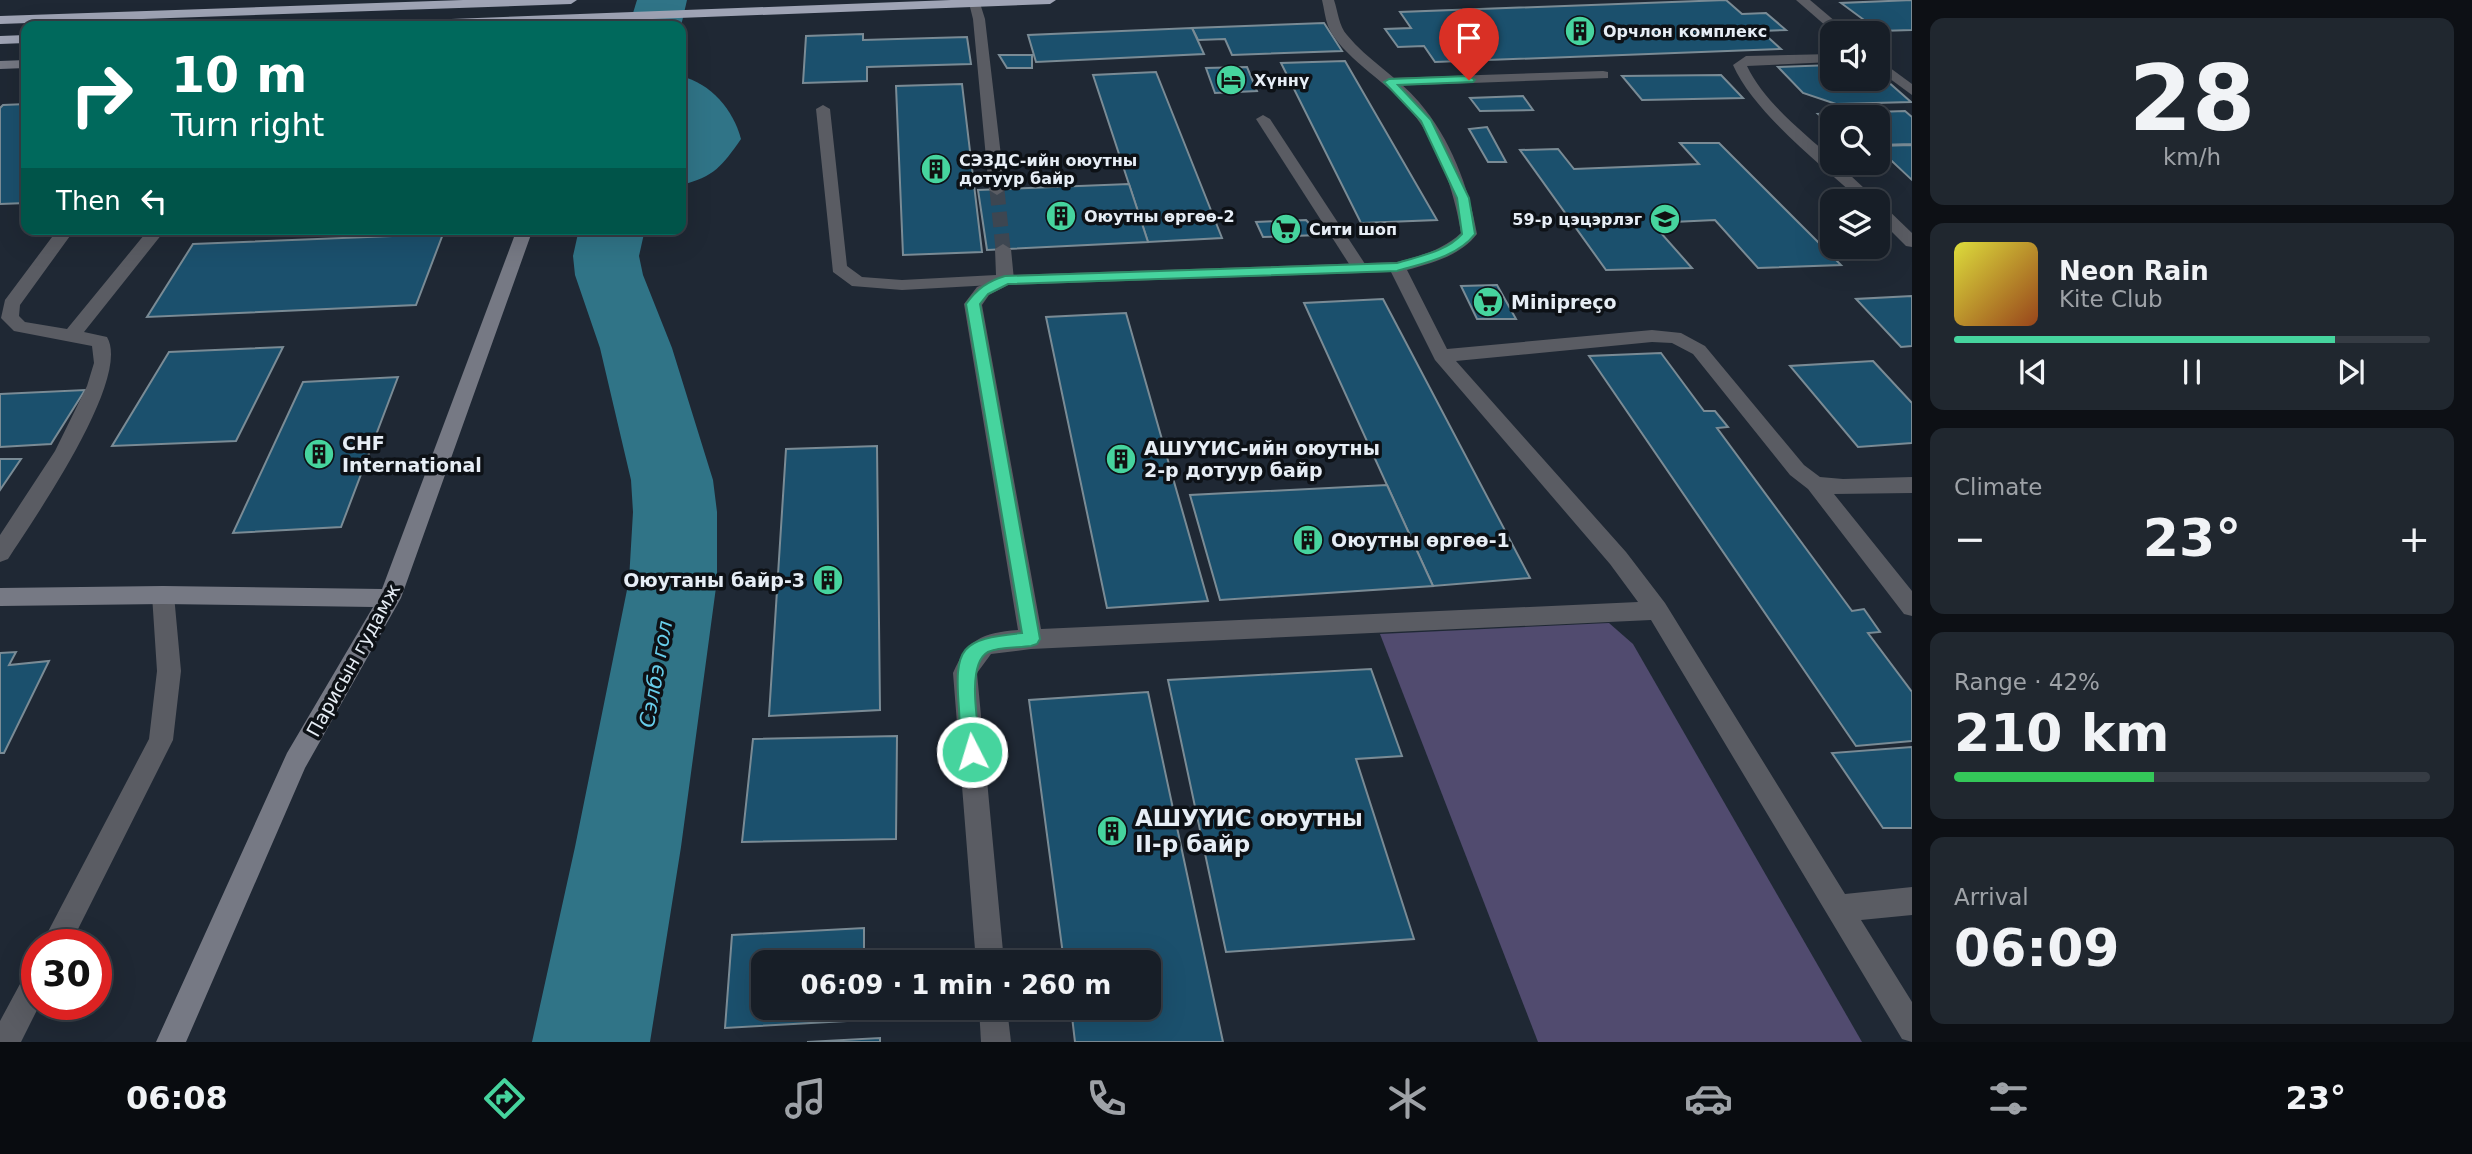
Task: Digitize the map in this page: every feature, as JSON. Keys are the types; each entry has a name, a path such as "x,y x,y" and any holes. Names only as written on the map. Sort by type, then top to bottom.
{"highway":[{"path":"0,20 571,0"},
{"path":"509,21 1050,0"},
{"path":"0,40 21,39"}],"street":[{"path":"824,109 839,268 858,282 902,285 1397,267 1445,252 1460,244 1469,234 1463,198 1426,120 1342,38 1335,26 1328,0"},
{"path":"1802,0 1827,21"},
{"path":"975,3 997,190"},
{"path":"1820,58 1746,60 1740,65 1741,73 1759,95 1857,189"},
{"path":"0,65 21,64"},
{"path":"1890,72 1912,91"},
{"path":"1389,82 1603,75"},
{"path":"1263,119 1359,267"},
{"path":"1890,221 1912,242"},
{"path":"0,553 64,454 96,386 103,363 101,341 20,327 10,318 11,304 63,235"},
{"path":"71,335 153,235"},
{"name":"Парисын гудамж","path":"171,1042 296,761 390,598 523,235"},
{"path":"1003,249 1005,280"},
{"path":"1397,267 1441,356 1618,558 1657,610 1912,1030"},
{"path":"1005,280 984,291 973,304 1031,639"},
{"path":"1441,356 1652,336 1675,337 1699,350 1797,470 1815,484 1912,607"},
{"path":"1815,484 1843,487 1912,485"},
{"path":"63,929 161,740 169,671 163,595"},
{"path":"0,597 163,595 390,598"},
{"path":"989,950 965,673 971,655 985,644 1031,639 1657,610"},
{"path":"1840,908 1912,901"},
{"path":"5,1042 21,1012"},
{"path":"994,1020 996,1042"}],"shaded area":[{"path":"1609,623 1633,644 1862,1042 1538,1042 1380,634"}],"building":[{"name":"Орчлон комплекс","path":"1726,0 1742,14 1766,13 1786,30 1761,31 1781,49 1435,62 1424,46 1398,47 1385,29 1411,28 1400,12"},
{"path":"1912,0 1912,30 1890,31 1890,21 1865,21 1841,3"},
{"path":"1324,23 1342,51 1232,55 1225,39 1198,40 1192,28"},
{"path":"1192,28 1204,54 1036,62 1028,35"},
{"path":"863,34 863,40 967,37 971,64 867,67 867,81 803,83 806,36"},
{"path":"999,55 1032,55 1032,68 1007,68"},
{"path":"1345,61 1437,220 1361,223 1281,63"},
{"path":"1820,65 1820,91 1890,91 1890,84 1911,102 1836,104 1803,93 1778,67"},
{"name":"Хүннү","path":"1247,67 1257,91 1215,93 1206,68"},
{"path":"1156,72 1222,238 1148,242 1093,75"},
{"path":"1721,75 1743,98 1642,100 1622,76"},
{"name":"СЭЗДС-ийн оюутны дотуур байр","path":"962,84 982,252 903,255 896,86"},
{"path":"1523,96 1533,110 1480,111 1470,98"},
{"path":"21,104 21,203 0,204 0,108 3,105"},
{"path":"1905,111 1912,117 1912,144 1890,145 1890,112"},
{"path":"1487,127 1506,162 1488,162 1469,129"},
{"path":"1680,143 1719,143 1820,244 1820,259 1835,259 1841,265 1758,268 1715,220 1652,223 1692,268 1606,270 1520,150 1558,149 1574,169 1699,164"},
{"path":"1912,145 1912,180 1890,159 1890,146"},
{"name":"Оюутны өргөө-2","path":"1129,184 1148,242 987,250 978,190"},
{"name":"Сити шоп","path":"1306,220 1320,235 1263,237 1256,222"},
{"path":"443,235 416,305 147,317 193,244"},
{"name":"Minipreço","path":"1497,285 1516,319 1477,319 1461,286"},
{"path":"1912,296 1912,346 1901,347 1856,299"},
{"path":"1383,299 1530,578 1433,586 1304,303"},
{"name":"АШУҮИС-ийн оюутны 2-р дотуур байр","path":"1126,313 1208,601 1107,608 1046,317"},
{"path":"283,347 236,441 112,446 169,352"},
{"path":"1661,353 1704,411 1715,411 1728,427 1717,428 1852,611 1864,609 1880,632 1868,633 1912,692 1912,741 1856,746 1589,356"},
{"path":"1873,361 1912,403 1912,443 1858,447 1790,366"},
{"name":"CHF International","path":"398,377 341,527 233,533 303,382"},
{"path":"85,390 51,444 0,447 0,394"},
{"name":"Оюутаны байр-3","path":"877,446 880,710 769,716 786,449"},
{"path":"0,459 21,459 0,490"},
{"name":"Оюутны өргөө-1","path":"1387,485 1433,586 1220,600 1190,495"},
{"path":"16,652 9,665 49,661 4,753 0,753 0,653"},
{"path":"1371,669 1402,756 1356,759 1414,939 1226,952 1168,680"},
{"name":"АШУҮИС оюутны II-р байр","path":"1148,692 1223,1042 1075,1042 1072,1020 1161,1020 1161,950 1062,950 1029,700"},
{"path":"897,736 896,839 742,842 753,739"},
{"path":"1912,747 1912,828 1883,828 1832,753"},
{"path":"864,928 864,950 751,950 751,1020 864,1020 725,1028 732,935"},
{"path":"880,1038 880,1042 807,1042"}],"waterway":[{"name":"Сэлбэ гол","path":"656,21 662,0"},
{"name":"Сэлбэ гол","path":"686,98 707,121 711,139 701,153 686,164"},
{"name":"Сэлбэ гол","path":"591,1042 628,847 673,580 675,512 672,480 636,348 609,275 606,256 611,235"}],"tunnel":[{"path":"997,190 1003,249"}],"place":[{"name":"Орчлон комплекс","path":"1580,31"},
{"name":"Хүннү","path":"1231,80"},
{"name":"СЭЗДС-ийн оюутны дотуур байр","path":"936,169"},
{"name":"Оюутны өргөө-2","path":"1061,216"},
{"name":"59-р цэцэрлэг","path":"1665,219"},
{"name":"Сити шоп","path":"1286,229"},
{"name":"Minipreço","path":"1488,302"},
{"name":"CHF International","path":"319,454"},
{"name":"АШУҮИС-ийн оюутны 2-р дотуур байр","path":"1121,459"},
{"name":"Оюутны өргөө-1","path":"1308,540"},
{"name":"Оюутаны байр-3","path":"828,580"},
{"name":"АШУҮИС оюутны II-р байр","path":"1112,831"}],"route":[{"path":"972,752 965,673 971,655 985,644 1031,639 973,304 984,291 1005,280 1397,267 1445,252 1460,244 1469,234 1463,198 1426,120 1389,82 1469,80"}]}
